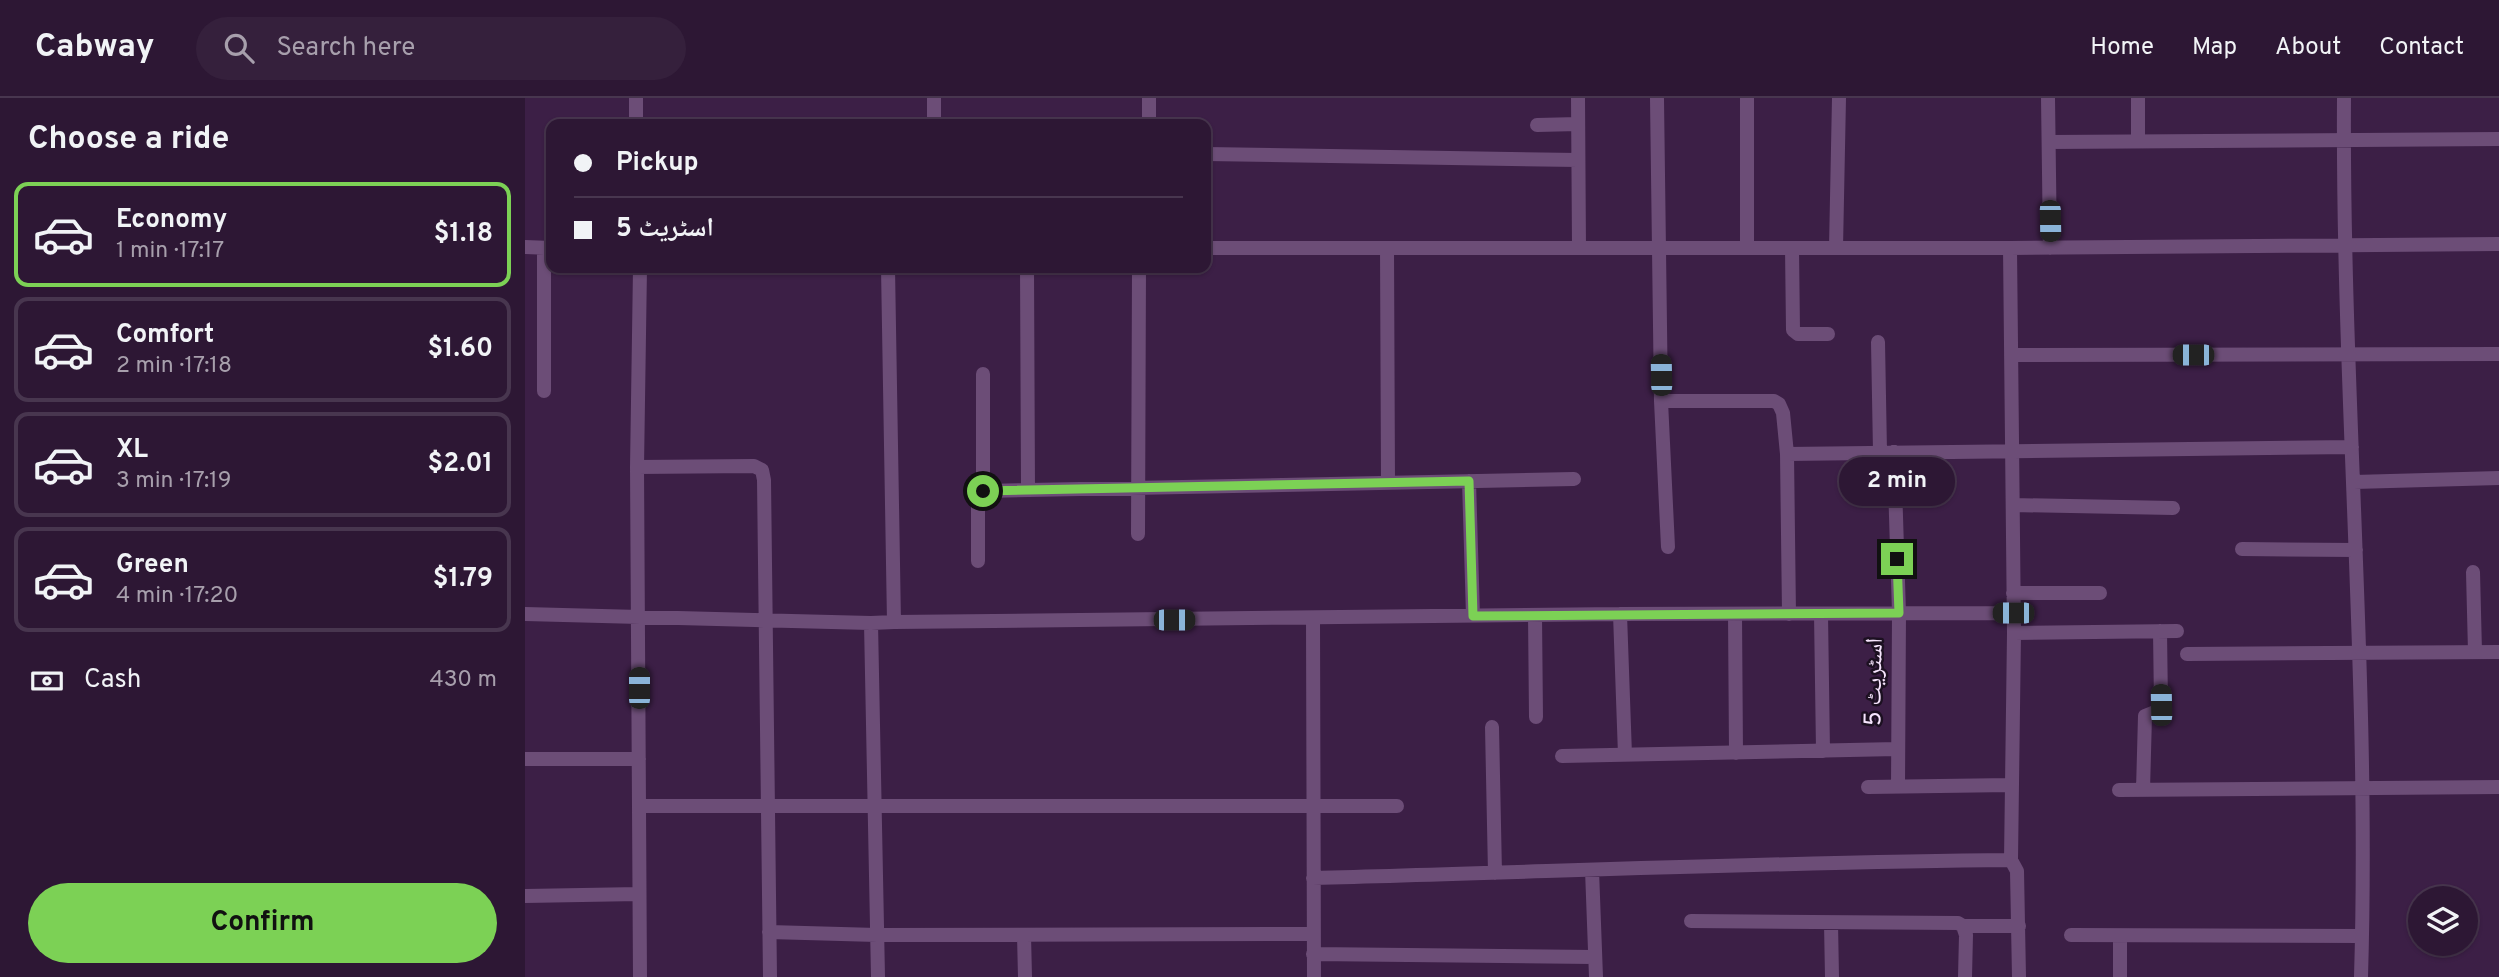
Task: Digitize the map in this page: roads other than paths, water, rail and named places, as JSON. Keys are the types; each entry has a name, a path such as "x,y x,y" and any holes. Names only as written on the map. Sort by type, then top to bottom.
{"street":[{"path":"636,98 636,119"},
{"path":"934,98 935,119"},
{"path":"1149,98 1149,119"},
{"path":"1579,98 1579,248"},
{"path":"1747,98 1747,247"},
{"path":"1836,248 1839,98"},
{"path":"2048,98 2050,248"},
{"path":"2138,98 2138,141"},
{"path":"2344,98 2345,245 2360,652 2361,977"},
{"path":"1657,99 1661,401 1668,547"},
{"path":"1537,125 1579,124"},
{"path":"2049,142 2499,139"},
{"path":"1211,155 1579,160"},
{"path":"1211,248 2050,248 2499,244"},
{"path":"525,247 546,248"},
{"path":"1387,248 1388,482"},
{"path":"1792,248 1793,330 1798,334 1828,334"},
{"path":"2010,248 2014,633 2011,860 2017,871 2019,977"},
{"path":"544,391 547,273"},
{"path":"640,273 640,977"},
{"path":"888,273 894,622"},
{"path":"1027,273 1028,490"},
{"path":"1138,534 1139,273"},
{"name":"اسٹریٹ 5","path":"1878,342 1899,613 1898,786"},
{"path":"2011,355 2499,354"},
{"path":"983,374 983,491"},
{"path":"1661,401 1774,401 1779,404 1783,413 1787,454 1789,614"},
{"path":"1787,454 2352,447"},
{"path":"638,467 754,466 762,470 770,977"},
{"path":"2354,482 2499,478"},
{"path":"978,561 978,499 979,493 983,491 1574,479"},
{"path":"1469,481 1473,616"},
{"path":"2013,505 2173,508"},
{"path":"2242,549 2356,550"},
{"path":"2473,572 2475,652"},
{"path":"2013,593 2100,593"},
{"path":"525,614 871,623 1620,614 2013,613"},
{"path":"1620,614 1625,755"},
{"path":"1735,614 1736,753"},
{"path":"1821,614 1823,751"},
{"path":"1535,615 1536,717"},
{"path":"1313,619 1314,977"},
{"path":"871,623 878,977"},
{"path":"2143,790 2145,716 2160,710 2161,705 2160,631"},
{"path":"2014,633 2177,631"},
{"path":"2187,653 2499,652"},
{"path":"1492,727 1495,873"},
{"path":"1562,756 1897,750"},
{"path":"525,759 639,759"},
{"path":"1868,787 2011,785"},
{"path":"2119,790 2499,787"},
{"path":"639,806 1397,806"},
{"path":"1313,878 1799,862 2011,860"},
{"path":"1592,870 1593,957 1596,977"},
{"path":"525,897 639,894"},
{"path":"1691,921 2019,926"},
{"path":"1831,923 1832,977"},
{"path":"1963,926 1966,935 1965,977"},
{"path":"769,932 877,935 1313,934"},
{"path":"1024,935 1025,977"},
{"path":"2071,935 2362,936"},
{"path":"2120,936 2120,977"},
{"path":"1313,954 1593,957"}]}
